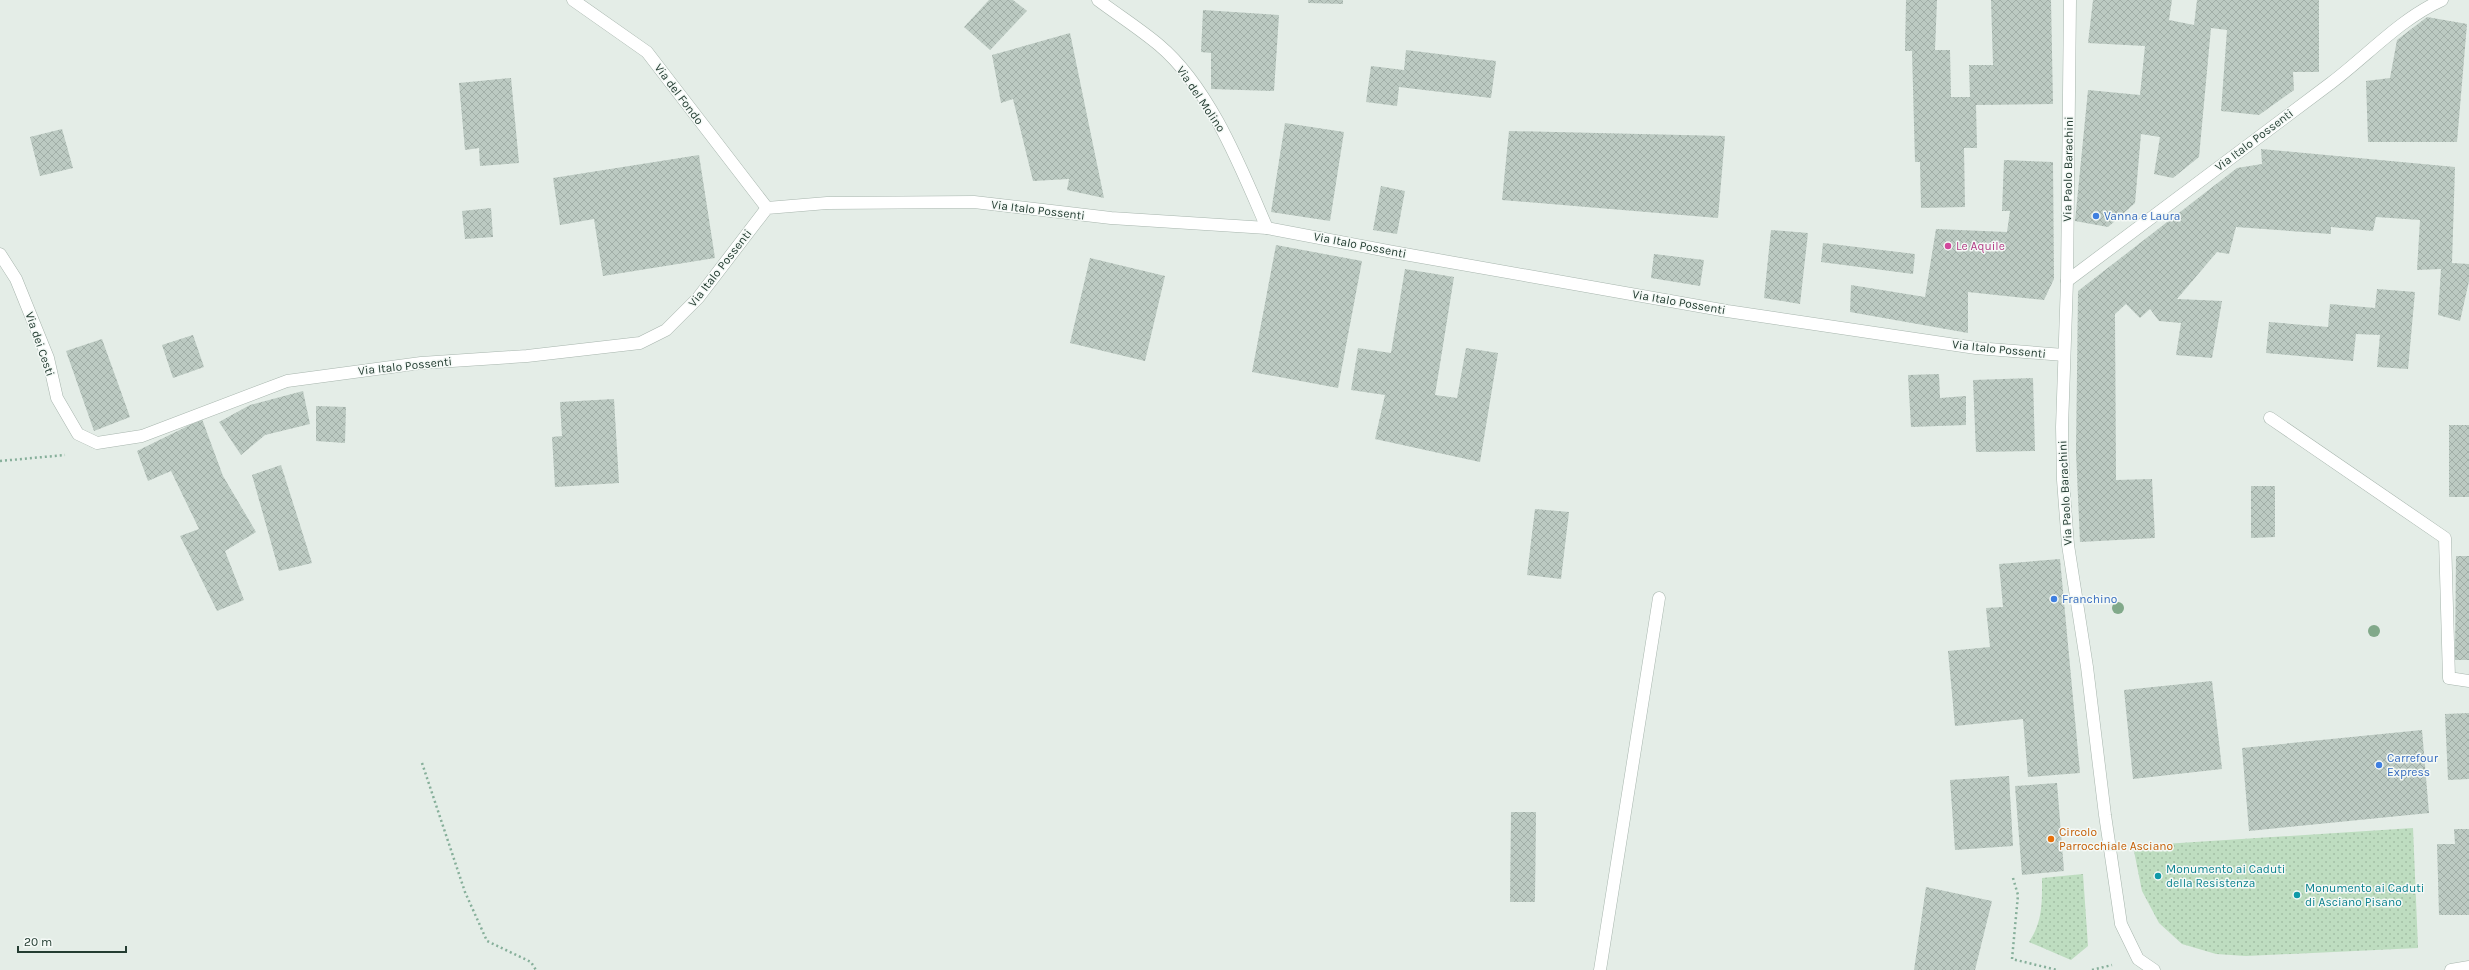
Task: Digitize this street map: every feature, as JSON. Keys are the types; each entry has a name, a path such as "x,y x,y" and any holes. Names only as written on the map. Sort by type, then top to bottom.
{"street":[{"name":"Via del Fondo","path":"573,0 647,52 767,208"},
{"name":"Via del Molino","path":"1098,0 1160,46 1186,73 1213,113 1234,152 1267,228"},
{"name":"Via Paolo Barachini","path":"2070,0 2067,282 2062,480 2068,545 2086,660 2105,815 2121,924 2138,959 2154,970"},
{"name":"Via Italo Possenti","path":"2067,282 2343,73 2403,23 2423,9 2442,0"},
{"name":"Via Italo Possenti","path":"97,443 142,436 287,381 421,363 527,356 640,343 666,330 698,298 767,208 827,203 974,202 1111,218 1267,228 1393,252 1728,311 1976,348 2064,356"},
{"name":"Via dei Cesti","path":"0,254 16,279 48,358 57,398 78,434 97,443"},
{"path":"2270,418 2445,538 2449,678 2469,681"},
{"path":"1600,970 1659,598"},
{"path":"2451,970 2469,967"}],"path":[{"path":"0,461 65,456 97,443"},
{"path":"422,763 465,892 487,941 531,962 536,970"},
{"path":"2013,878 2018,895 2012,959 2057,970"}],"green space":[{"path":"2413,828 2418,948 2246,956 2216,954 2182,944 2159,923 2142,891 2133,846"},
{"path":"2083,874 2088,946 2071,960 2029,942 2037,927 2041,911 2042,878"}],"building":[{"path":"989,0 1013,0 1027,11 990,50 964,27"},
{"path":"1308,0 1343,0 1343,4 1308,3"},
{"path":"1906,0 1937,0 1935,50 1950,50 1951,97 1970,97 1969,65 1993,65 1991,0 2051,0 2053,104 1976,105 1977,148 1964,148 1965,207 1921,208 1920,162 1915,162 1912,51 1905,51"},
{"path":"2093,0 2172,0 2169,20 2194,25 2197,0 2319,0 2319,72 2293,72 2294,90 2259,115 2221,111 2227,30 2211,28 2199,157 2173,178 2154,174 2160,137 2141,134 2135,203 2108,227 2075,221 2088,90 2140,95 2145,46 2088,43"},
{"path":"1203,10 1279,15 1274,91 1211,89 1211,53 1201,52"},
{"path":"2427,17 2467,24 2457,142 2368,142 2366,81 2390,78 2397,40"},
{"path":"1070,33 1104,198 1067,190 1069,179 1033,181 1013,99 1001,103 992,55"},
{"path":"1406,50 1496,61 1491,98 1399,87 1397,106 1366,102 1371,66 1404,70"},
{"path":"511,78 519,163 480,166 479,148 465,150 459,83"},
{"path":"1285,123 1344,132 1330,221 1271,212"},
{"path":"62,129 73,168 40,176 30,137"},
{"path":"1509,131 1725,136 1718,218 1502,200"},
{"path":"2261,149 2455,167 2452,263 2469,264 2469,281 2460,321 2438,315 2441,269 2417,270 2420,220 2376,217 2373,231 2331,227 2331,234 2236,227 2229,254 2217,252 2177,299 2222,301 2212,358 2176,355 2181,323 2159,321 2150,309 2140,318 2126,304 2115,314 2116,480 2152,479 2155,538 2080,542 2076,452 2078,291 2237,168 2262,164"},
{"path":"699,155 715,258 603,276 594,219 560,225 553,178"},
{"path":"2004,160 2053,162 2054,279 2044,300 1968,292 1968,333 1850,312 1851,285 1925,297 1936,229 2007,232 2010,211 2002,211"},
{"path":"1381,186 1405,191 1397,234 1373,230"},
{"path":"491,208 493,237 465,239 462,211"},
{"path":"1771,230 1808,233 1800,304 1764,298"},
{"path":"1823,243 1915,254 1913,274 1821,262"},
{"path":"1276,245 1362,261 1338,388 1252,372"},
{"path":"1654,254 1704,260 1700,286 1651,278"},
{"path":"1090,258 1165,276 1145,361 1070,343"},
{"path":"1405,269 1454,277 1435,395 1457,398 1466,348 1498,353 1480,462 1375,439 1385,395 1351,390 1358,348 1391,353"},
{"path":"2377,289 2415,292 2408,369 2377,367 2380,335 2356,334 2353,361 2266,353 2269,322 2328,327 2330,304 2375,308"},
{"path":"193,335 204,367 173,378 162,345"},
{"path":"102,339 130,417 94,431 66,351"},
{"path":"1939,374 1940,398 1966,396 1966,425 1911,427 1908,375"},
{"path":"2033,378 2035,451 1976,452 1973,380"},
{"path":"303,391 310,424 265,435 241,455 219,422 250,405"},
{"path":"614,399 619,483 555,487 552,437 562,436 560,402"},
{"path":"316,406 346,407 345,443 316,441"},
{"path":"202,419 223,476 256,532 225,551 244,600 217,611 180,536 199,529 171,471 148,481 137,451"},
{"path":"2449,425 2469,425 2469,497 2449,497"},
{"path":"281,465 312,563 279,571 252,475"},
{"path":"2251,486 2275,486 2275,537 2251,538"},
{"path":"1535,509 1569,512 1561,579 1527,575"},
{"path":"2456,556 2469,556 2469,660 2455,660"},
{"path":"2060,559 2080,773 2028,777 2023,719 1955,726 1948,651 1990,647 1986,608 2003,607 1999,564"},
{"path":"2212,681 2222,769 2133,779 2124,690"},
{"path":"2469,713 2469,779 2448,780 2445,714"},
{"path":"2422,730 2429,813 2249,831 2242,748"},
{"path":"2009,776 2013,846 1955,850 1950,780"},
{"path":"2057,783 2064,871 2022,875 2015,786"},
{"path":"1511,812 1536,812 1535,902 1510,902"},
{"path":"2454,829 2469,829 2469,915 2439,915 2437,844 2455,844"},
{"path":"1926,887 1992,901 1975,970 1914,970"}],"place":[{"name":"Vanna e Laura","path":"2096,216"},
{"name":"Le Aquile","path":"1948,246"},
{"name":"Franchino","path":"2054,599"},
{"name":"Carrefour Express","path":"2379,765"},
{"name":"Circolo Parrocchiale Asciano","path":"2051,839"},
{"name":"Monumento ai Caduti della Resistenza","path":"2158,876"},
{"name":"Monumento ai Caduti di Asciano Pisano","path":"2297,895"}]}
